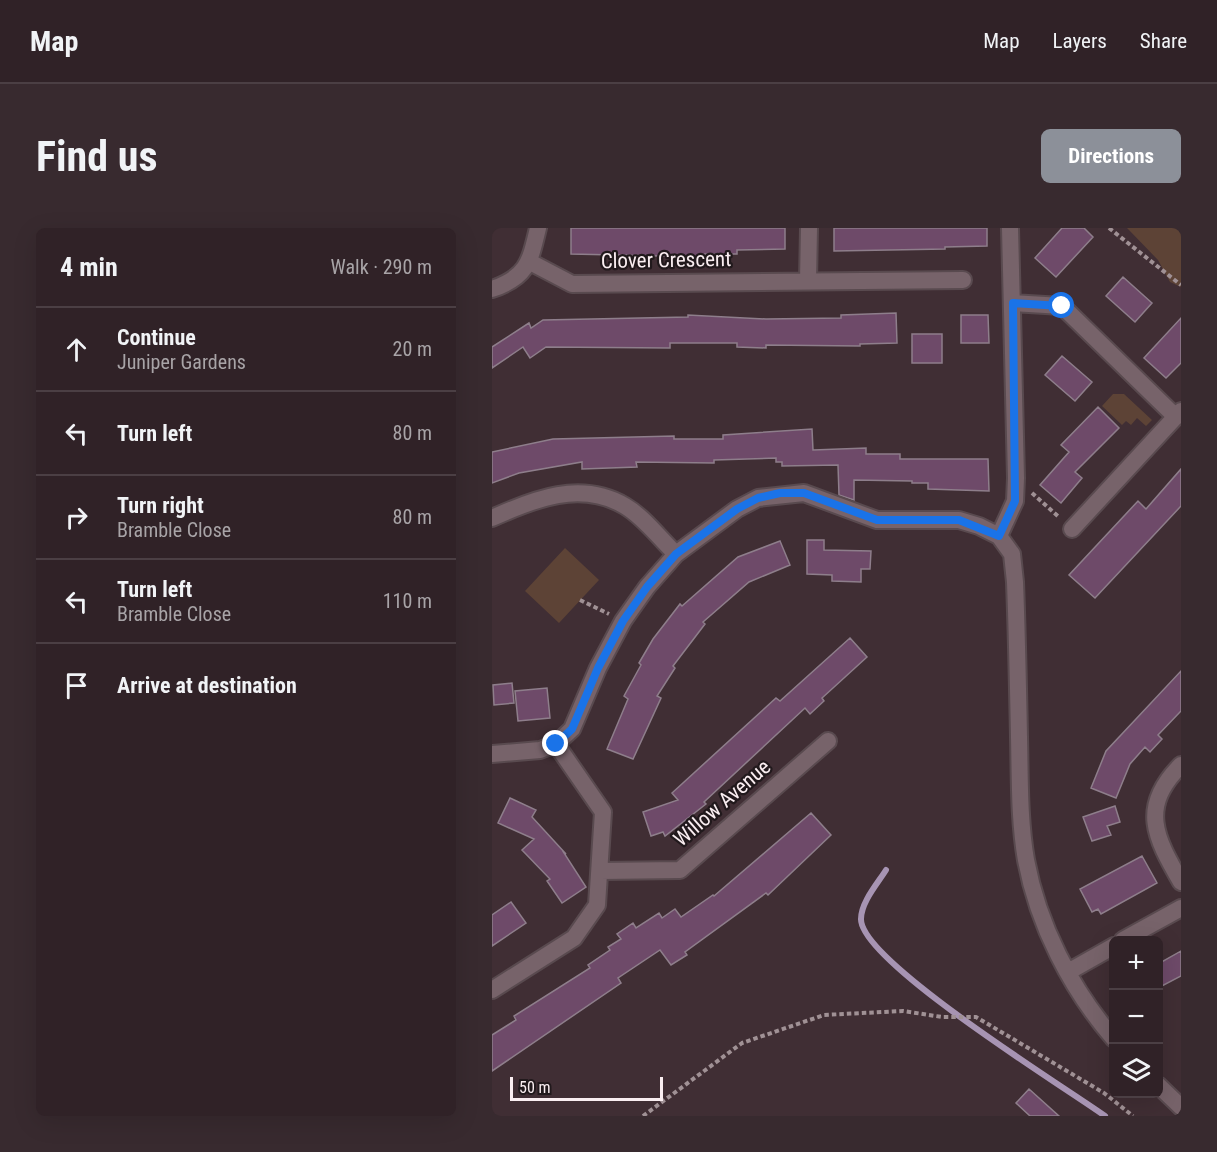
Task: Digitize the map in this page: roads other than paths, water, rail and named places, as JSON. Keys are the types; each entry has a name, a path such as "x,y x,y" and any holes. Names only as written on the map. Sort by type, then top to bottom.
{"street":[{"path":"492,289 508,284 530,262 538,228"},
{"path":"808,228 808,281"},
{"path":"999,536 1015,501 1016,478 1010,228"},
{"name":"Clover Crescent","path":"530,262 572,284 963,280"},
{"path":"1013,303 1062,306 1178,414 1071,529"},
{"path":"492,518 524,504 562,494 594,493 626,506 676,554"},
{"path":"492,754 540,750 556,744 572,729 598,668 623,621 676,554 737,509 758,498 780,493 804,493 877,520 959,520 999,536 1011,554 1015,582 1021,806 1026,861 1044,923 1068,972 1109,1034"},
{"name":"Willow Avenue","path":"600,871 680,870 828,741"},
{"path":"492,990 574,938 597,905 603,812 556,744"},
{"path":"1181,765 1165,782 1155,807 1155,829 1181,882"},
{"path":"1130,936 1181,908"},
{"path":"1068,972 1109,948"},
{"path":"1163,1090 1181,1107"}],"waterway":[{"path":"886,870 867,899 861,919 870,938 893,964 968,1023 1105,1116"}]}
